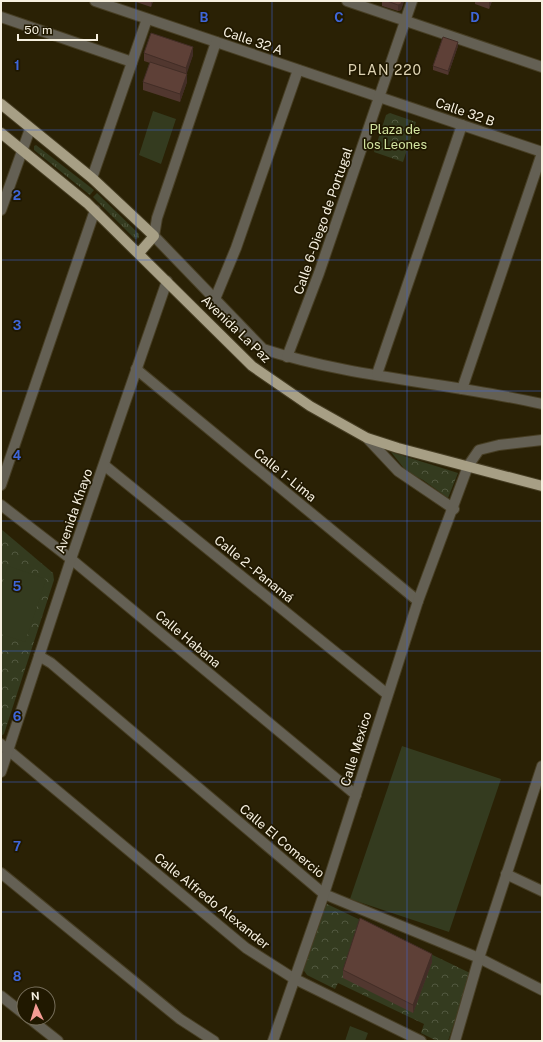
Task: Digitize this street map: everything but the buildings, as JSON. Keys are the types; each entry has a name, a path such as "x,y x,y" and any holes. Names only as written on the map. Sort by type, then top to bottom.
{"main road":[{"name":"Avenida La Paz","path":"1,104 92,178 154,236"},
{"name":"Avenida La Paz","path":"1,133 95,210 252,366 310,406 367,438 542,486"},
{"path":"139,253 154,236"}],"street":[{"name":"Calle 32 A","path":"95,1 380,97"},
{"path":"347,1 542,67"},
{"name":"Calle 6-Diego de Portugal","path":"287,357 320,272 412,1"},
{"path":"1,18 132,62"},
{"path":"92,178 147,19"},
{"path":"154,236 157,218 216,42"},
{"path":"215,299 236,248 298,70"},
{"name":"Calle 32 B","path":"380,97 542,152"},
{"path":"377,374 462,125"},
{"path":"1,210 30,129"},
{"path":"462,389 542,152"},
{"path":"1,485 95,210"},
{"name":"Avenida La Paz","path":"154,236 263,349 287,357 542,404"},
{"name":"Avenida Khayo","path":"1,772 5,747 38,656 167,281"},
{"name":"Calle 1 - Lima","path":"136,369 418,601"},
{"path":"367,438 398,471 454,509"},
{"name":"Calle Mexico","path":"273,1041 293,978 324,894 418,601 454,509 468,466 479,450 499,445 542,440"},
{"name":"Calle 2 - Panamá","path":"104,465 387,694"},
{"name":"Calle Habana","path":"1,505 71,559 356,795"},
{"name":"Calle El Comercio","path":"38,656 52,663 324,894 479,958 542,990"},
{"name":"Calle Alfredo Alexander","path":"5,747 246,948 293,978 421,1041"},
{"path":"455,1041 479,958 506,874 539,785 542,766"},
{"path":"1,873 180,1019 214,1041"},
{"path":"506,874 542,891"},
{"path":"1,996 16,1008"},
{"path":"39,1026 58,1041"}],"green space":[{"path":"153,111 176,119 161,164 139,155"},
{"name":"Plaza de los Leones","path":"390,113 416,122 403,162 374,152 386,115"},
{"path":"36,145 94,190 90,195 34,150 34,146"},
{"path":"97,193 139,234 139,238 135,239 93,197"},
{"path":"391,452 458,473 448,498 423,480 407,472"},
{"path":"1,529 53,573 54,580 4,734 1,736"},
{"path":"8,566 46,579 25,642 1,634 1,587"},
{"path":"402,746 501,779 449,932 350,899"},
{"path":"325,903 470,973 470,978 448,1041 437,1041 421,1033 424,1024 338,983 335,989 307,975 302,968"},
{"path":"350,1026 368,1033 365,1041 345,1041"}],"district":[{"name":"PLAN 220","path":"385,70"}]}
